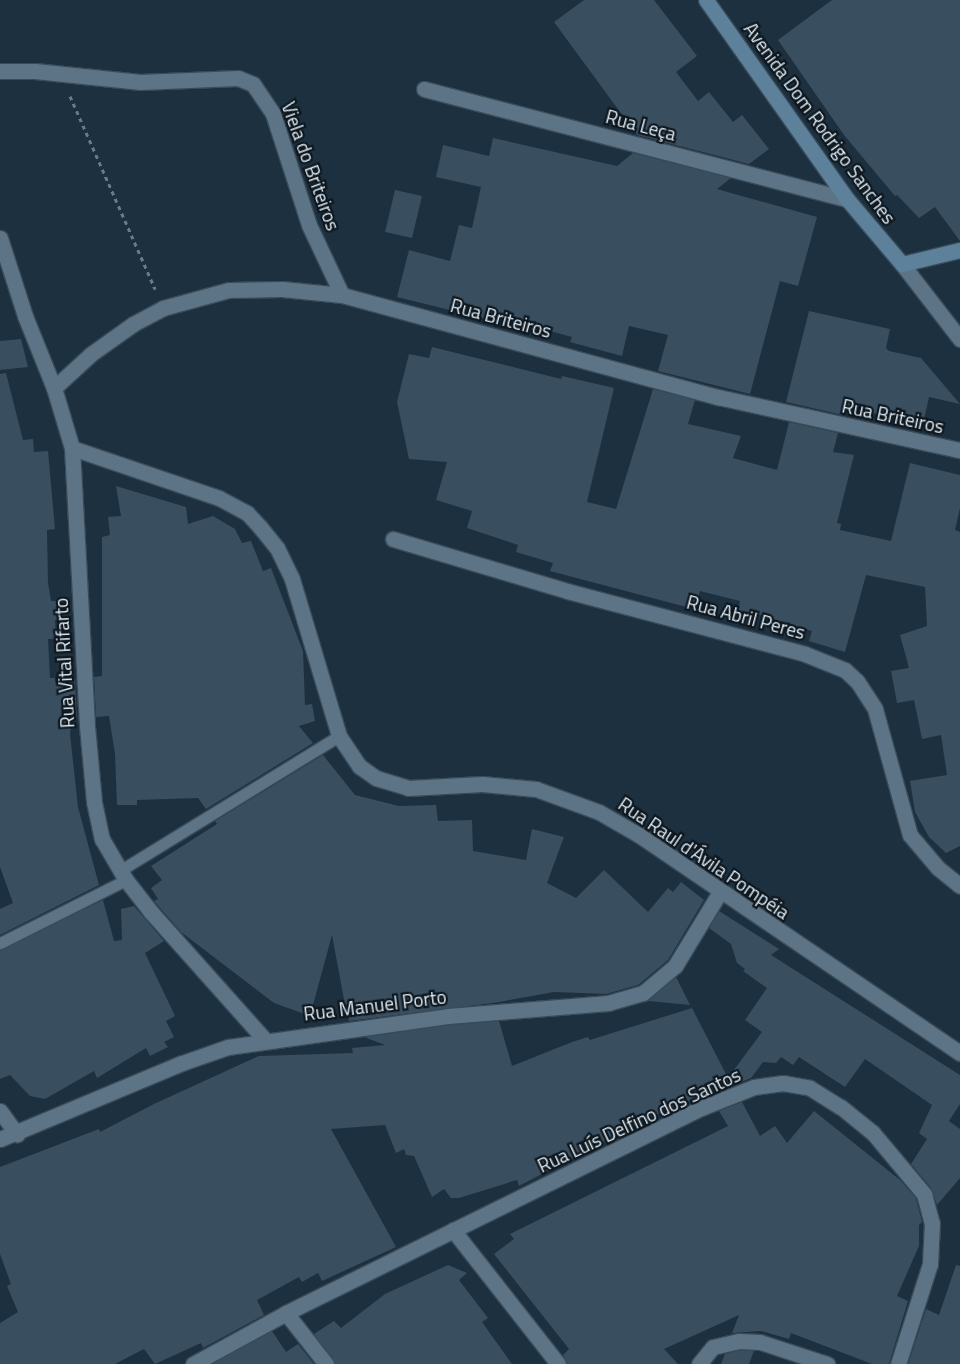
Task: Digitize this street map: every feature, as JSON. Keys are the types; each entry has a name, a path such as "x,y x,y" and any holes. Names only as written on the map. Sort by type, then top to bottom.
{"street":[{"name":"Avenida Dom Rodrigo Sanches","path":"706,0 847,199 902,264 960,339"},
{"name":"Viela do Briteiros","path":"0,71 35,71 61,76 140,82 238,78 260,90 288,155 309,225 342,295"},
{"name":"Rua Leça","path":"424,89 847,199"},
{"name":"Rua Vital Rifarto","path":"0,238 25,316 54,388 72,448 94,802 102,839 123,875 172,937 264,1039"},
{"path":"902,264 960,250"},
{"name":"Rua Briteiros","path":"54,388 91,354 133,324 163,308 229,290 282,289 342,295 718,397 960,450"},
{"name":"Rua Raul d'Ávila Pompéia","path":"72,448 219,498 247,514 260,527 277,548 292,579 339,736 359,766 392,785 427,789 504,784 566,798 599,812 639,835 720,892 960,1053"},
{"name":"Rua Abril Peres","path":"393,539 567,591 805,654 845,670 857,681 875,709 910,835 932,862 960,886"},
{"name":"Rua Manuel Porto","path":"0,1140 182,1062 228,1047 264,1039 448,1016 608,1003 642,993 675,966 720,892"},
{"name":"Rua Luís Delfino dos Santos","path":"193,1364 286,1313 453,1230 736,1094 754,1087 783,1083 810,1088 873,1133 924,1194 932,1223 930,1264 898,1364"},
{"path":"0,1111 17,1134"},
{"path":"453,1230 558,1364"},
{"path":"286,1313 326,1364"},
{"path":"699,1364 713,1347 739,1341 760,1342 827,1364"}],"lane":[{"path":"0,943 123,875 339,736"}],"path":[{"path":"61,76 163,308"}],"building":[{"path":"584,0 654,0 697,56 676,72 698,101 709,92 733,122 742,115 769,149 749,164 637,135 554,22"},
{"path":"832,0 960,0 960,241 935,207 919,218 897,195 895,196 844,135 778,40"},
{"path":"493,138 617,166 633,153 731,178 717,189 817,217 798,286 780,281 750,394 658,371 668,335 629,326 622,356 570,342 572,337 487,314 486,319 397,297 409,250 450,261 459,225 472,228 481,187 436,177 443,145 489,156"},
{"path":"395,190 422,196 412,238 385,232"},
{"path":"809,311 890,329 886,348 889,351 921,358 960,404 929,397 923,424 845,407 843,415 786,402"},
{"path":"21,339 28,367 0,370 0,341"},
{"path":"432,347 561,379 562,376 614,388 587,502 616,509 653,389 695,400 688,424 741,436 733,458 777,470 789,422 838,433 833,452 854,455 837,523 841,524 840,530 891,541 910,463 960,475 960,508 955,530 960,532 960,846 946,853 929,837 915,812 910,781 947,775 941,735 922,739 914,700 897,703 891,671 909,668 900,635 927,626 925,587 866,575 845,652 809,641 812,631 757,614 753,627 735,621 740,601 700,591 694,609 550,571 553,563 516,552 518,545 467,528 472,511 436,500 447,462 409,459 397,402 409,354 429,358"},
{"path":"6,373 23,440 33,439 34,452 48,451 55,529 47,530 48,583 51,601 57,601 58,620 55,620 56,639 48,639 50,678 55,678 55,681 75,679 77,718 72,719 70,734 78,807 99,885 0,935 0,909 13,903 0,867 0,374"},
{"path":"116,486 186,507 188,524 213,516 235,529 242,543 251,541 263,571 271,568 303,651 305,705 312,704 315,721 299,726 313,743 206,809 198,798 137,800 137,805 117,805 115,754 109,716 96,717 94,677 102,676 102,537 110,535 108,517 121,516"},
{"path":"323,755 355,795 399,806 436,805 438,821 472,820 473,851 526,860 532,829 564,837 547,883 576,898 604,870 648,912 668,888 673,892 681,882 704,900 668,960 638,985 606,994 554,992 493,1003 348,1021 332,935 310,1016 274,1003 181,932 154,901 158,899 151,888 162,880 151,866 217,824 215,821"},
{"path":"103,900 114,941 122,940 121,909 134,906 164,941 145,953 175,1016 166,1021 174,1037 164,1042 168,1047 150,1056 146,1048 97,1078 94,1071 45,1099 30,1096 10,1075 0,1079 0,950"},
{"path":"719,911 779,949 771,955 960,1075 960,1104 949,1121 960,1129 960,1178 937,1205 931,1188 911,1164 927,1139 919,1133 932,1105 865,1059 845,1087 799,1057 793,1065 781,1057 776,1063 763,1062 751,1078 710,1094 709,1092 639,1123 519,1186 517,1180 459,1198 451,1198 444,1189 432,1197 414,1156 406,1155 404,1149 396,1153 385,1125 331,1129 396,1247 322,1281 318,1273 302,1282 299,1277 257,1300 264,1315 203,1348 201,1343 155,1364 144,1349 115,1364 0,1364 0,1323 18,1312 7,1286 11,1284 0,1254 0,1167 99,1129 100,1132 154,1104 259,1056 353,1053 352,1048 385,1045 364,1037 449,1025 499,1021 512,1066 572,1042 588,1037 590,1040 692,1008 728,1078 762,1032 745,1020 767,988 743,971 745,969 737,963 731,944 709,928"},
{"path":"676,977 690,1005 648,1001 649,1000"},
{"path":"742,1102 760,1136 775,1126 787,1143 814,1111 900,1180 916,1198 922,1222 919,1225 919,1246 897,1296 908,1301 889,1364 872,1364 791,1333 789,1339 761,1331 732,1333 739,1315 664,1349 678,1364 567,1364 563,1355 569,1349 494,1254 514,1239 510,1234 728,1126 719,1111"},
{"path":"448,1265 467,1273 459,1280 488,1318 482,1322 512,1364 335,1364 314,1334 334,1321 341,1328 385,1294"},
{"path":"956,1265 960,1266 960,1364 908,1364 926,1309 939,1315"},
{"path":"272,1331 286,1352 298,1344 314,1364 212,1364"},
{"path":"740,1350 754,1351 749,1364 721,1364 725,1354"}]}
